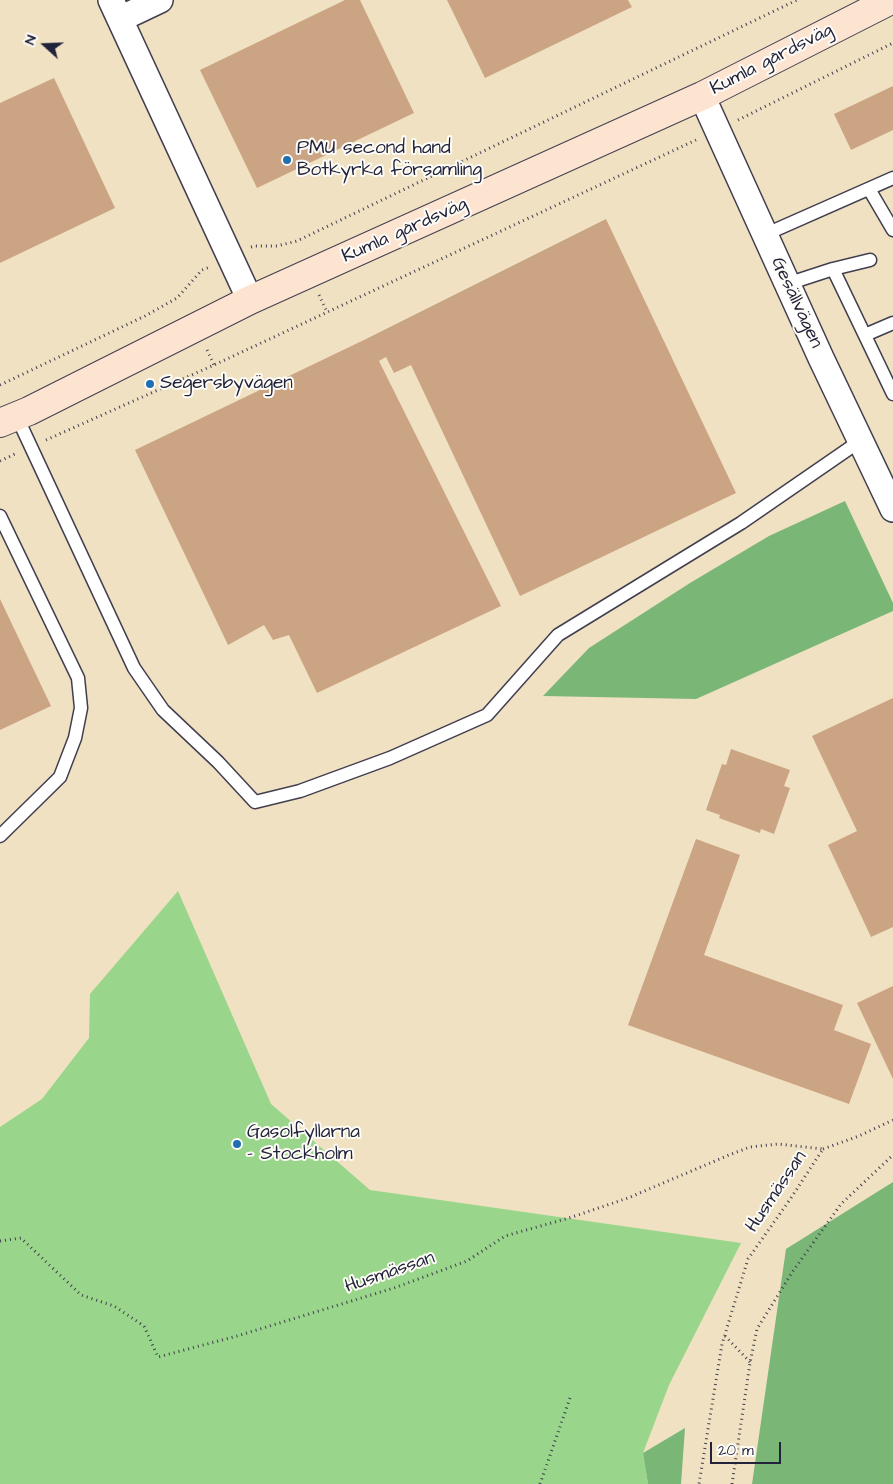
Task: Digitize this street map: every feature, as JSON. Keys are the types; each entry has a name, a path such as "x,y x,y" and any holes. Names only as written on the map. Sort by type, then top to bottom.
{"street":[{"path":"160,0 116,10 250,300"},
{"name":"Kumla gårdsväg","path":"8,420 250,300 702,96 891,0"},
{"name":"Gesällvägen","path":"702,96 764,235 893,509"}],"lane":[{"path":"764,235 893,178"},
{"path":"869,189 893,230"},
{"path":"787,284 833,269 870,260"},
{"path":"833,269 892,391"},
{"path":"865,335 893,323"},
{"path":"8,420 134,668 163,710 218,762 255,802 300,791 390,758 487,715 558,635 741,523 860,440"},
{"path":"0,516 78,678 81,708 75,738 60,777 0,836"}],"path":[{"path":"0,385 146,316 177,298 202,270 255,246 277,246 297,241 797,0"},
{"path":"45,441 223,361 718,129 893,43"},
{"path":"0,461 18,453"},
{"name":"Husmässan","path":"0,1241 22,1238 81,1295 114,1306 144,1326 158,1357 237,1336 394,1288 467,1261 505,1236 569,1218 628,1198 750,1147 778,1144 823,1148 858,1136 893,1120"},
{"name":"Husmässan","path":"700,1484 724,1336 748,1259 823,1148"},
{"path":"732,1484 757,1329 793,1271 841,1204 893,1155"},
{"path":"724,1336 750,1363"},
{"path":"540,1484 570,1398"}],"green space":[{"path":"845,501 893,603 893,611 696,699 543,696 589,648 690,583 769,536"},
{"path":"178,891 271,1104 370,1190 741,1243 669,1385 643,1453 648,1484 0,1484 0,1127 42,1099 89,1038 90,994"},
{"path":"893,1182 893,1484 752,1484 786,1249"},
{"path":"685,1428 681,1484 648,1484 643,1453"}],"building":[{"path":"345,0 360,0 414,113 257,188 200,70"},
{"path":"447,0 628,0 632,7 485,78"},
{"path":"54,78 115,208 0,263 0,103"},
{"path":"893,86 893,130 851,150 834,114"},
{"path":"606,219 736,493 520,596 411,365 394,373 386,357 379,361 501,606 317,693 289,635 273,640 264,625 228,645 135,450 366,339"},
{"path":"0,599 51,706 0,730"},
{"path":"893,698 893,927 871,937 828,845 857,831 812,736"},
{"path":"731,749 790,770 784,786 790,788 774,834 761,829 760,833 719,818 720,815 706,810 722,764 726,765"},
{"path":"696,839 740,855 704,955 843,1005 834,1030 871,1044 849,1104 628,1025"},
{"path":"893,986 893,1079 857,1003"}],"place":[{"name":"PMU second hand Botkyrka församling","path":"287,160"},
{"name":"Segersbyvägen","path":"150,384"},
{"name":"Gasolfyllarna - Stockholm","path":"237,1144"}]}
